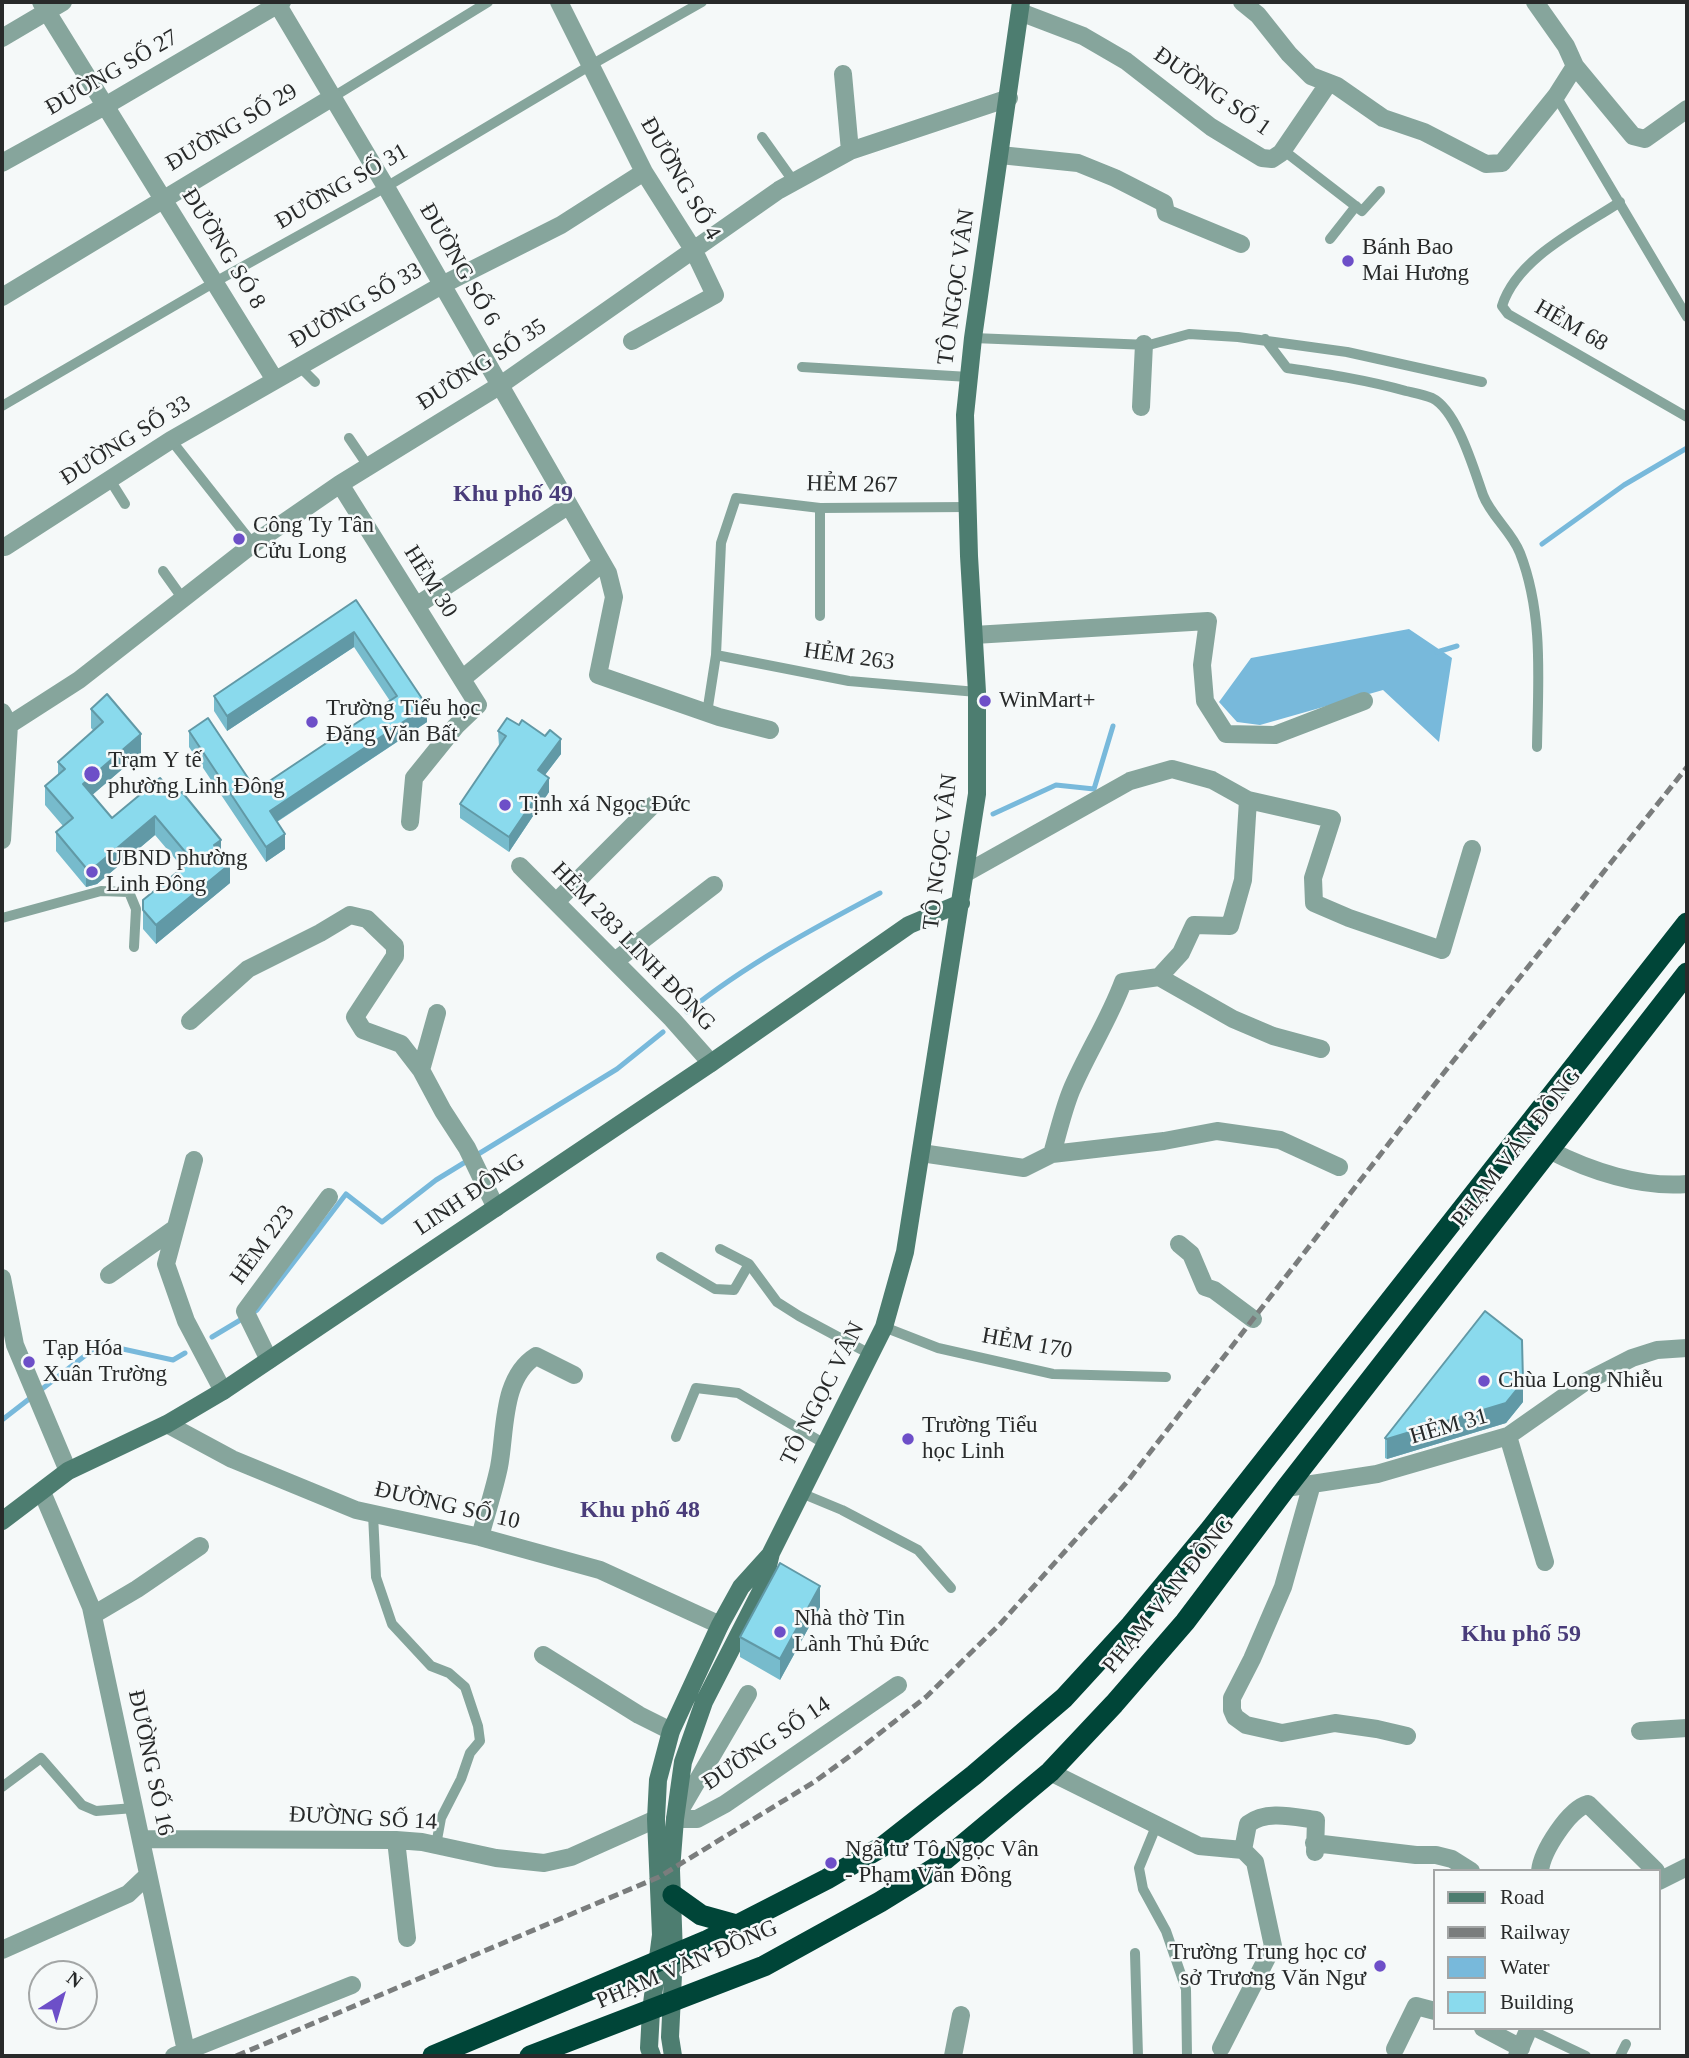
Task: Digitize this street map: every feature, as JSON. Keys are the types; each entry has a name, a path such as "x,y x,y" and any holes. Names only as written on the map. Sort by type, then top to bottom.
{"highway":[{"name":"PHẠM VĂN ĐỒNG","path":"433,2056 666,1959 828,1879 885,1845 1064,1698 1131,1625 1209,1531 1687,923"},
{"name":"PHẠM VĂN ĐỒNG","path":"530,2056 764,1966 880,1902 935,1868 1050,1772 1185,1622 1687,972"},
{"path":"673,1895 701,1915 737,1925"}],"main road":[{"name":"TÔ NGỌC VÂN","path":"652,2056 649,2048 651,2011 666,1959 673,1895 671,1870 675,1819 683,1762 700,1714 763,1587 771,1553 884,1327 905,1252 977,794 977,692 965,415 973,338 1021,7"},
{"name":"LINH ĐÔNG","path":"2,1521 68,1471 167,1424 223,1391 711,1063 909,925 961,903"},
{"name":"TÔ NGỌC VÂN","path":"673,2056 670,2037 673,2000 660,1935 656,1819 658,1780 671,1731 720,1625 740,1587 771,1553"}],"street":[{"path":"2,38 44,7 63,2"},
{"name":"ĐƯỜNG SỐ 4","path":"559,2 644,172 694,251 715,295 632,341"},
{"path":"1242,2 1258,15 1289,54 1311,76 1337,86 1383,118 1424,132 1486,164 1502,163 1556,96 1575,66"},
{"path":"1535,2 1566,46 1575,66 1633,136 1645,139 1687,109"},
{"name":"ĐƯỜNG SỐ 6","path":"279,3 608,573 614,597 598,675 707,713"},
{"name":"ĐƯỜNG SỐ 27","path":"2,163 105,106 279,3"},
{"name":"ĐƯỜNG SÓ 8","path":"44,7 275,380"},
{"name":"ĐƯỜNG SỐ 1","path":"1021,7 1083,36 1115,55 1211,127 1262,158 1272,159 1283,150 1328,84"},
{"path":"843,74 850,151"},
{"name":"ĐƯỜNG SỐ 29","path":"2,297 333,97"},
{"name":"ĐƯỜNG SỐ 35","path":"5,718 79,680 253,544 340,484 499,386 794,182 850,151 1009,98"},
{"path":"1000,155 1068,162 1094,169 1164,203 1166,214 1241,244"},
{"name":"ĐƯỜNG SỐ 33","path":"5,547 171,440 442,285 561,225 644,172"},
{"path":"1141,407 1144,344"},
{"name":"HẺM 30","path":"340,484 478,705 414,778 410,822"},
{"path":"416,606 569,505"},
{"path":"462,678 602,563"},
{"path":"974,635 1208,621 1202,665 1205,701 1226,734 1275,735 1363,701"},
{"path":"707,713 770,730"},
{"path":"2,840 5,718"},
{"path":"965,873 1130,781 1172,769 1212,780 1248,800 1332,819 1313,878 1314,903 1442,950 1472,849"},
{"path":"1159,977 1181,953 1194,925 1230,926 1243,880 1248,800"},
{"path":"556,902 653,805"},
{"name":"HẺM 283 LINH ĐÔNG","path":"520,866 673,1019 711,1063"},
{"path":"615,961 714,885"},
{"path":"190,1021 248,969 320,933 349,915 367,919 395,946 395,956 355,1017 363,1031 401,1044 421,1070 467,1148 496,1208"},
{"path":"1052,1154 1070,1093 1110,1015 1123,982 1159,977 1233,1018 1273,1036 1321,1049"},
{"path":"421,1070 437,1013"},
{"path":"921,1153 1024,1168 1052,1154 1217,1131 1280,1140 1339,1167"},
{"path":"1549,1150 1569,1161 1630,1180 1687,1184"},
{"path":"194,1160 166,1264 186,1321 223,1391"},
{"name":"HẺM 223","path":"269,1360 248,1317 329,1197"},
{"path":"109,1275 174,1229"},
{"path":"1179,1244 1191,1254 1205,1287 1214,1290 1253,1319"},
{"path":"2,1278 5,1312 15,1345 68,1471"},
{"name":"HẺM 31","path":"1286,1488 1377,1474 1508,1436 1585,1382 1632,1358 1657,1350 1687,1349"},
{"path":"480,1537 499,1465 507,1403 524,1363 536,1356 574,1375"},
{"name":"ĐƯỜNG SỐ 10","path":"167,1424 232,1459 356,1510 480,1537 600,1570 720,1625"},
{"path":"1508,1436 1545,1562"},
{"path":"1311,1484 1283,1587 1232,1698 1232,1710 1235,1717 1246,1725 1282,1733 1335,1723 1406,1736"},
{"name":"ĐƯỜNG SỐ 16","path":"42,1492 93,1615 141,1839 180,2054"},
{"path":"93,1615 200,1546"},
{"path":"542,1655 639,1715 671,1731"},
{"name":"ĐƯỜNG SỐ 14","path":"675,1819 697,1819 725,1804 898,1685"},
{"name":"ĐƯỜNG SỐ 14","path":"675,1819 748,1694"},
{"path":"1640,1731 1687,1728"},
{"path":"1050,1772 1199,1846 1243,1850 1255,1862 1273,1945 1221,2048"},
{"path":"1541,1869 1548,1847 1580,1807 1588,1804 1653,1869"},
{"path":"1243,1850 1248,1824 1259,1816 1285,1816 1316,1820 1314,1849 1436,1855 1452,1859 1468,1869"},
{"name":"ĐƯỜNG SỐ 14","path":"141,1839 396,1840 436,1845 496,1858 544,1863 571,1857 656,1819"},
{"path":"396,1840 407,1938"},
{"path":"1661,1876 1687,1867"},
{"path":"2,1950 128,1894 148,1875"},
{"path":"180,2054 352,1985"},
{"path":"1395,2049 1416,2006 1434,2011"},
{"path":"953,2056 961,2015"},
{"path":"1486,2030 1519,2052 1529,2030"}],"lane":[{"name":"ĐƯỜNG SỐ 29","path":"333,97 488,2"},
{"name":"ĐƯỜNG SỐ 31","path":"2,406 215,282 386,187 702,2"},
{"path":"1556,96 1687,317"},
{"path":"762,136 794,182"},
{"path":"1283,150 1362,211 1380,191"},
{"name":"HẺM 68","path":"1620,202 1534,259 1507,292 1502,306 1508,314 1687,418"},
{"path":"1330,239 1356,206"},
{"path":"973,338 1144,344 1189,334 1265,339 1347,352 1482,382"},
{"path":"1265,339 1287,368 1343,376 1433,399 1447,412 1469,453 1485,499 1519,551 1531,593 1539,637 1537,747"},
{"path":"300,367 315,382"},
{"path":"802,367 969,377"},
{"path":"349,438 368,467"},
{"path":"171,440 253,544"},
{"path":"110,480 125,504"},
{"name":"HẺM 267","path":"716,655 721,543 736,498 820,508 968,507"},
{"path":"820,508 820,616"},
{"path":"163,571 183,599"},
{"path":"707,713 716,655"},
{"name":"HẺM 263","path":"716,655 849,681 977,692"},
{"path":"2,918 101,891 128,892 136,909 134,947"},
{"path":"720,1249 749,1264 777,1302 870,1354"},
{"path":"661,1257 715,1289 734,1290 749,1264"},
{"name":"HẺM 170","path":"884,1327 937,1348 1053,1374 1167,1377"},
{"path":"676,1437 696,1388 738,1393 825,1444"},
{"path":"801,1493 842,1510 918,1549 951,1588"},
{"path":"373,1514 376,1577 392,1624 431,1666 449,1673 465,1687 478,1726 480,1741 470,1752 461,1779 441,1818 436,1845"},
{"path":"2,1787 41,1758 82,1805 96,1811 134,1808"},
{"path":"1157,1824 1139,1868 1143,1889 1166,1931 1186,1989 1187,2056"},
{"path":"1135,1953 1138,2056"},
{"path":"1531,2030 1586,2056"},
{"path":"1620,2056 1626,2044"}],"water":[{"path":"1409,629 1452,658 1439,742 1383,690 1260,725 1237,722 1219,702 1251,658"}],"building":[{"path":"356,600 427,706 270,811 285,834 266,847 189,731 208,718 256,790 397,696 354,632 227,716 214,696"},
{"path":"107,694 141,734 83,784 112,818 160,778 176,797 182,792 221,840 214,845 230,864 156,925 143,910 143,900 192,860 155,816 97,865 86,868 56,832 73,818 45,786 65,769 58,762 103,722 91,709"},
{"path":"507,718 519,725 522,720 545,736 550,730 561,739 538,770 549,778 509,837 460,804 506,736 498,731"},
{"path":"1485,1311 1522,1340 1523,1382 1506,1403 1385,1438"},
{"name":"Nhà thờ Tin Lành Thủ Đức","path":"780,1563 820,1586 780,1659 740,1637"}],"waterway":[{"path":"1542,544 1624,485 1687,448"},
{"path":"1437,652 1457,646"},
{"path":"993,814 1056,785 1094,789 1113,726"},
{"path":"687,1012 756,963 880,893"},
{"path":"212,1337 257,1310 346,1194 382,1222 436,1180 617,1069 663,1032"},
{"path":"2,1420 100,1344 173,1360 185,1353"}],"railway":[{"path":"236,2056 659,1877 814,1782 926,1697 1001,1623 1127,1482 1431,1089 1687,767"}],"place":[{"name":"Bánh Bao Mai Hương","path":"1348,261"},
{"name":"Công Ty Tân Cửu Long","path":"239,539"},
{"name":"WinMart+","path":"985,701"},
{"name":"Trường Tiểu học Đặng Văn Bất","path":"312,722"},
{"name":"Trạm Y tế phường Linh Đông","path":"92,774"},
{"name":"Tịnh xá Ngọc Đức","path":"505,805"},
{"name":"UBND phường Linh Đông","path":"92,872"},
{"name":"Tạp Hóa Xuân Trường","path":"29,1362"},
{"name":"Chùa Long Nhiễu","path":"1484,1381"},
{"name":"Trường Tiểu học Linh","path":"908,1439"},
{"name":"Nhà thờ Tin Lành Thủ Đức","path":"780,1632"},
{"name":"Ngã tư Tô Ngọc Vân - Phạm Văn Đồng","path":"831,1863"},
{"name":"Trường Trung học cơ sở Trương Văn Ngư","path":"1380,1966"}],"district":[{"name":"Khu phố 49","path":"513,495"},
{"name":"Khu phố 48","path":"640,1511"},
{"name":"Khu phố 59","path":"1521,1635"}]}
